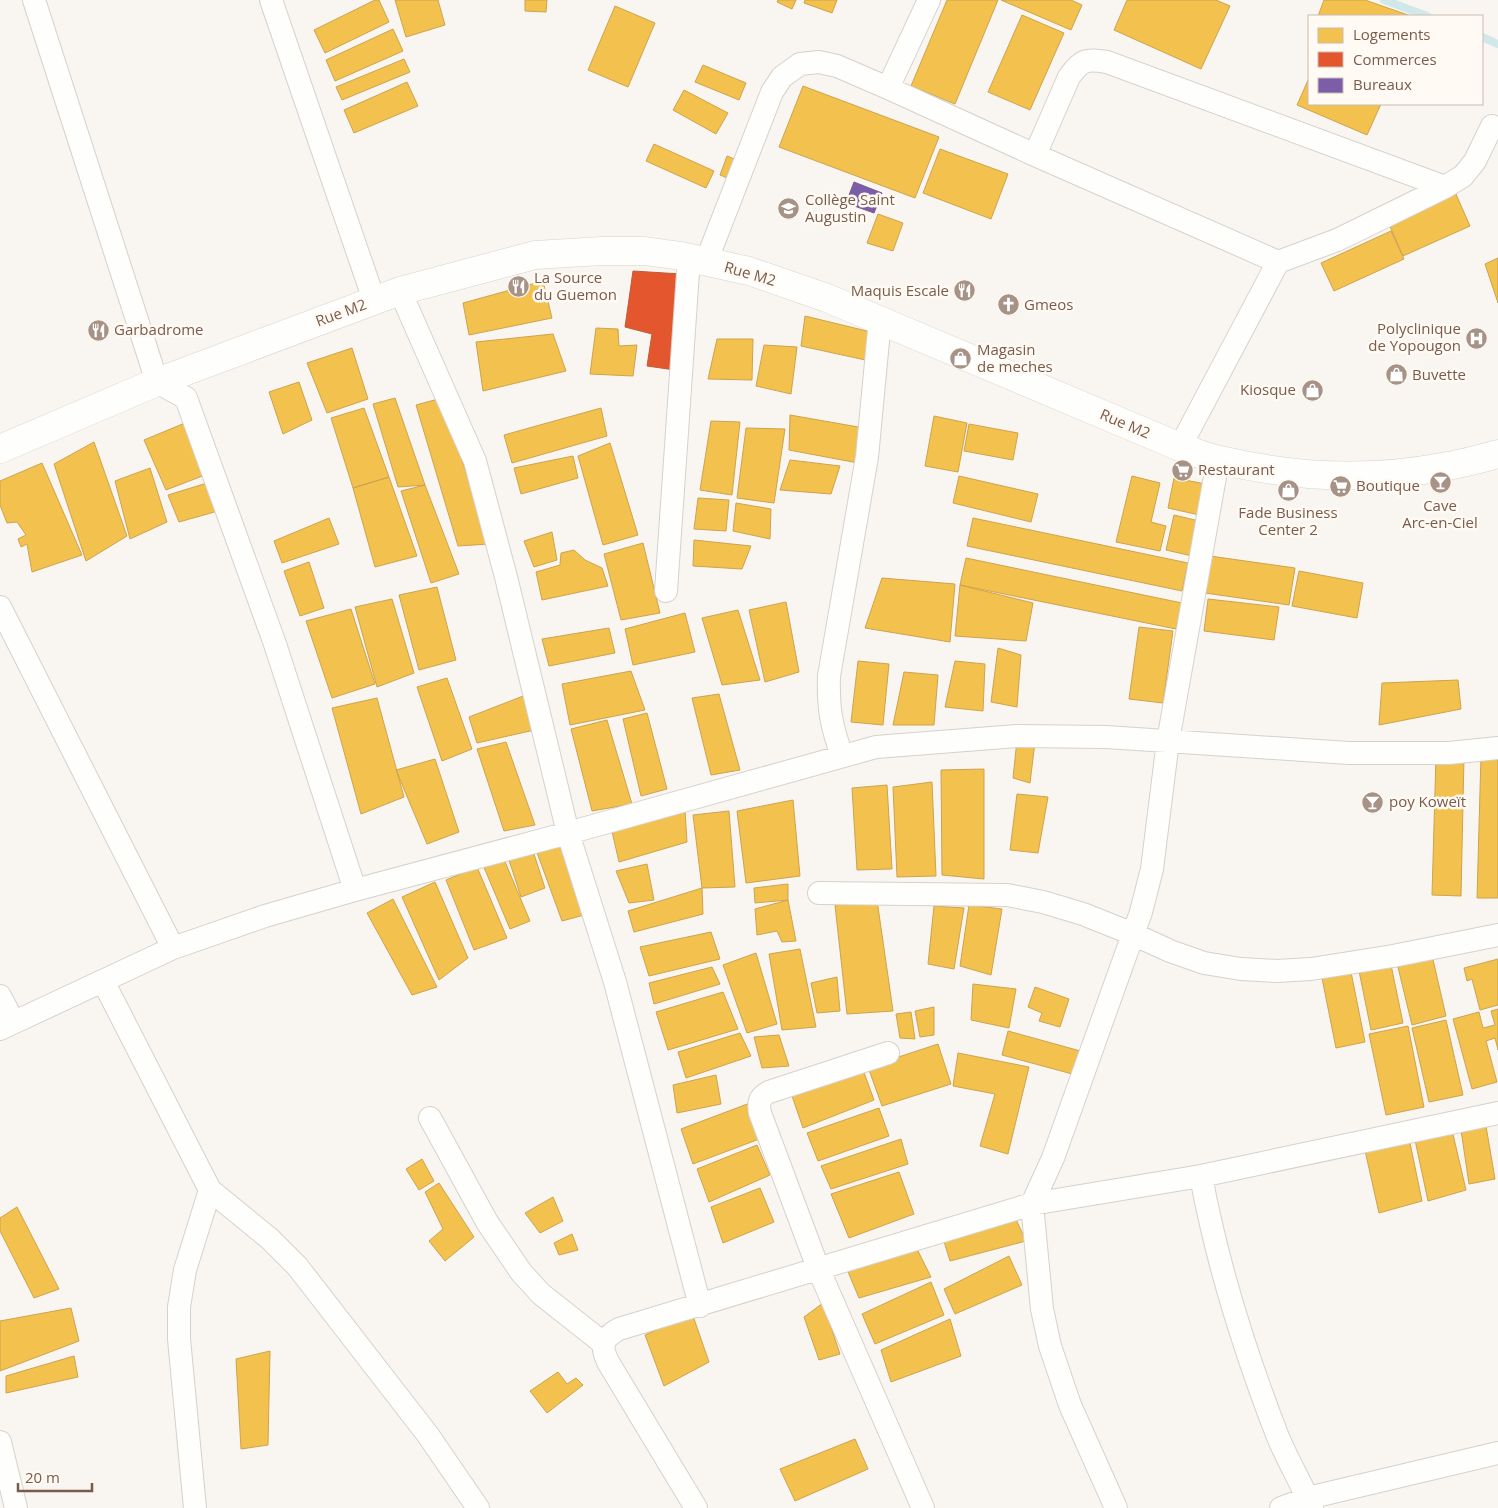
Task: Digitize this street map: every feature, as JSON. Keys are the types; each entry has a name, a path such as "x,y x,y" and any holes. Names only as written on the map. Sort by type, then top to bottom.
{"street":[{"path":"34,0 157,382 186,398 275,644 355,890"},
{"path":"271,0 374,300"},
{"path":"888,88 929,0"},
{"path":"1035,155 1069,77 1077,66 1090,59 1107,62 1445,187"},
{"path":"666,591 698,260 772,92 782,77 800,64 819,62 838,66 1278,262"},
{"path":"1180,447 1278,262 1337,240 1445,187 1463,176 1475,161 1492,126"},
{"name":"Rue M2","path":"0,449 157,382 400,290 535,255 602,251 645,252 698,260 757,274 827,298 1180,447 1218,460 1286,472 1326,476 1368,476 1442,468 1498,454"},
{"path":"400,290 475,461 506,577 568,833 615,982 700,1306"},
{"path":"842,756 828,705 829,676 867,457 880,320"},
{"path":"1116,1508 1070,1405 1050,1346 1042,1309 1032,1204 1054,1158 1141,912 1152,869 1162,803 1168,742 1218,460"},
{"path":"0,607 173,948"},
{"path":"0,996 7,1025 173,948 265,916 876,747 1017,736 1106,737 1349,753 1448,753 1498,748"},
{"path":"819,893 1007,895 1043,902 1083,914 1170,951 1204,963 1241,969 1276,971 1311,969 1384,958 1498,934"},
{"path":"103,981 210,1190 270,1239 297,1266 428,1435 478,1508"},
{"path":"888,1053 769,1092 762,1096 758,1104 818,1268 923,1508"},
{"path":"696,1508 608,1362 603,1343 609,1335 619,1329 1032,1204 1201,1176 1498,1113"},
{"path":"430,1118 488,1222 521,1272 541,1294 603,1343"},
{"path":"1201,1176 1210,1226 1245,1342 1276,1432 1292,1469 1310,1503"},
{"path":"195,1508 179,1339 179,1307 186,1270 210,1190"},
{"path":"0,1442 10,1498"},
{"path":"1281,1508 1310,1503 1498,1453"}],"building: Logements":[{"path":"375,0 379,0 389,22 325,53 314,30"},
{"path":"395,0 438,0 445,25 406,37"},
{"path":"525,0 547,0 546,12 525,11"},
{"path":"778,0 796,0 792,9 777,2"},
{"path":"805,0 837,0 832,13 804,3"},
{"path":"947,0 998,0 955,104 911,86"},
{"path":"1001,0 1071,0 1082,5 1071,30"},
{"path":"1127,0 1216,0 1230,6 1201,69 1114,30"},
{"path":"1324,0 1365,0 1408,15 1318,15"},
{"path":"615,6 655,23 628,87 588,70"},
{"path":"1022,15 1064,33 1030,110 988,92"},
{"path":"393,29 403,51 335,81 326,60"},
{"path":"404,59 410,72 342,100 336,87"},
{"path":"703,65 746,83 739,100 695,82"},
{"path":"1308,80 1308,105 1381,105 1367,135 1297,105"},
{"path":"407,82 418,106 354,133 344,110"},
{"path":"803,86 939,137 915,198 779,147"},
{"path":"684,90 728,113 716,134 673,110"},
{"path":"654,144 714,171 706,188 646,161"},
{"path":"940,149 1008,174 991,219 923,193"},
{"path":"727,156 742,162 735,181 720,175"},
{"path":"1455,192 1470,226 1403,256 1388,222"},
{"path":"878,214 903,223 893,251 867,243"},
{"path":"1391,231 1404,259 1334,291 1321,263"},
{"path":"1498,258 1498,303 1485,264"},
{"path":"543,281 552,318 469,335 463,303"},
{"path":"805,316 871,332 870,361 801,346"},
{"path":"596,328 618,329 619,346 637,345 633,376 590,374"},
{"path":"553,334 566,371 483,391 476,342"},
{"path":"717,339 753,339 752,380 708,379"},
{"path":"764,345 797,347 791,394 756,386"},
{"path":"352,348 368,399 327,413 307,363"},
{"path":"299,382 312,420 283,434 269,392"},
{"path":"395,398 425,485 398,487 373,404"},
{"path":"442,398 489,544 458,546 416,405"},
{"path":"364,408 389,477 353,488 331,418"},
{"path":"601,408 607,436 512,463 504,435"},
{"path":"790,415 864,428 858,463 789,450"},
{"path":"934,416 967,423 958,472 925,466"},
{"path":"711,421 740,422 732,495 700,490"},
{"path":"185,423 205,475 166,490 144,440"},
{"path":"969,424 1018,433 1013,460 964,451"},
{"path":"746,428 785,429 774,503 737,498"},
{"path":"94,442 127,536 86,561 54,464"},
{"path":"610,443 638,535 603,545 578,456"},
{"path":"573,456 578,478 521,494 514,468"},
{"path":"790,460 840,466 831,494 780,490"},
{"path":"42,463 82,555 32,572 27,544 21,547 18,539 26,535 17,522 7,523 0,505 0,481"},
{"path":"150,468 167,522 130,539 115,481"},
{"path":"959,476 1038,494 1031,522 953,503"},
{"path":"1132,476 1160,483 1151,522 1166,526 1160,551 1116,542"},
{"path":"389,477 417,556 375,567 353,488"},
{"path":"1174,478 1211,485 1204,516 1168,508"},
{"path":"207,483 218,511 179,522 168,495"},
{"path":"425,485 459,574 431,583 401,491"},
{"path":"698,498 729,500 726,531 694,529"},
{"path":"736,503 771,509 770,539 733,531"},
{"path":"1174,515 1199,521 1192,556 1166,550"},
{"path":"329,518 339,544 282,563 274,541"},
{"path":"973,518 1188,563 1182,591 967,546"},
{"path":"552,532 557,560 534,567 524,541"},
{"path":"694,540 751,546 742,569 693,566"},
{"path":"643,543 660,613 621,620 604,554"},
{"path":"574,550 585,560 602,568 608,586 542,600 536,572 560,565 561,553"},
{"path":"1210,556 1295,568 1289,605 1205,593"},
{"path":"966,558 1182,603 1176,629 960,585"},
{"path":"309,562 324,608 300,616 284,571"},
{"path":"1299,571 1363,583 1357,618 1292,606"},
{"path":"882,578 955,584 950,642 865,628"},
{"path":"960,585 1033,603 1026,641 955,636"},
{"path":"437,587 456,660 419,670 399,595"},
{"path":"392,599 414,673 377,687 355,607"},
{"path":"1208,599 1279,607 1274,640 1204,631"},
{"path":"786,602 799,672 765,682 749,610"},
{"path":"351,609 375,684 332,698 306,621"},
{"path":"738,610 760,680 722,685 702,618"},
{"path":"685,613 695,652 633,665 625,629"},
{"path":"1139,627 1173,631 1163,703 1129,699"},
{"path":"609,628 615,653 549,666 542,639"},
{"path":"998,648 1021,655 1017,707 991,702"},
{"path":"858,661 889,664 883,725 851,722"},
{"path":"955,661 985,664 983,711 945,707"},
{"path":"631,671 645,710 570,725 562,684"},
{"path":"904,672 938,675 934,725 893,725"},
{"path":"447,678 472,749 442,761 417,687"},
{"path":"1458,680 1461,709 1379,725 1382,683"},
{"path":"531,693 539,729 477,743 469,717"},
{"path":"719,694 740,770 711,775 692,698"},
{"path":"377,698 404,797 361,814 332,708"},
{"path":"647,713 667,789 641,796 623,719"},
{"path":"607,720 632,804 592,811 571,729"},
{"path":"1017,740 1035,742 1030,783 1013,778"},
{"path":"506,742 535,825 504,831 477,749"},
{"path":"1481,756 1498,756 1498,898 1477,898"},
{"path":"1436,757 1464,757 1461,896 1432,895"},
{"path":"435,759 459,832 427,844 396,770"},
{"path":"984,769 984,879 942,875 941,770"},
{"path":"932,782 936,876 897,877 893,787"},
{"path":"887,785 892,869 857,870 852,788"},
{"path":"1017,794 1048,797 1038,853 1010,850"},
{"path":"793,800 800,876 746,883 737,811"},
{"path":"685,810 687,842 619,862 611,827"},
{"path":"729,811 735,887 702,888 693,815"},
{"path":"563,840 588,914 562,921 535,847"},
{"path":"532,848 545,888 521,897 507,854"},
{"path":"503,857 530,921 510,929 483,865"},
{"path":"647,864 654,900 629,903 616,871"},
{"path":"477,867 507,938 474,950 446,880"},
{"path":"435,882 468,958 439,980 402,897"},
{"path":"788,884 788,900 755,903 754,888"},
{"path":"702,888 703,914 634,932 628,911"},
{"path":"393,899 437,987 412,995 367,913"},
{"path":"788,900 796,941 782,942 777,931 757,935 755,909"},
{"path":"877,900 893,1011 847,1014 835,905"},
{"path":"969,905 1002,909 991,975 960,966"},
{"path":"934,906 964,908 954,969 928,964"},
{"path":"711,932 720,959 649,976 640,947"},
{"path":"800,949 816,1027 782,1030 769,954"},
{"path":"1431,951 1446,1016 1412,1025 1396,959"},
{"path":"756,953 777,1024 747,1033 723,965"},
{"path":"1498,959 1498,1005 1480,1010 1472,979 1467,981 1464,968"},
{"path":"1390,960 1403,1023 1371,1030 1358,966"},
{"path":"712,967 720,984 654,1004 649,983"},
{"path":"1350,967 1365,1042 1336,1048 1321,973"},
{"path":"837,977 840,1011 817,1013 811,983"},
{"path":"973,984 1016,989 1009,1028 971,1020"},
{"path":"1035,987 1069,999 1060,1027 1039,1021 1042,1013 1028,1007"},
{"path":"723,992 738,1029 668,1050 656,1012"},
{"path":"934,1007 934,1035 920,1037 915,1011"},
{"path":"1498,1009 1498,1050 1495,1038 1486,1041 1497,1082 1472,1089 1453,1019 1479,1012 1483,1028 1495,1025 1491,1011"},
{"path":"911,1012 915,1039 900,1038 896,1014"},
{"path":"1446,1020 1463,1095 1429,1102 1412,1028"},
{"path":"1408,1026 1424,1107 1386,1115 1369,1034"},
{"path":"1008,1031 1084,1052 1076,1075 1002,1055"},
{"path":"740,1033 751,1056 686,1078 678,1052"},
{"path":"779,1035 789,1066 762,1068 754,1037"},
{"path":"938,1044 951,1084 882,1106 868,1067"},
{"path":"958,1053 1029,1067 1008,1154 980,1146 995,1094 953,1086"},
{"path":"862,1067 874,1100 803,1128 791,1093"},
{"path":"716,1075 721,1104 677,1113 673,1085"},
{"path":"750,1103 762,1138 693,1164 681,1129"},
{"path":"879,1108 889,1136 818,1161 807,1133"},
{"path":"1486,1126 1495,1179 1469,1184 1461,1130"},
{"path":"1452,1130 1466,1190 1428,1201 1415,1140"},
{"path":"1409,1138 1422,1201 1379,1213 1364,1146"},
{"path":"901,1139 908,1164 831,1189 821,1166"},
{"path":"757,1145 770,1175 709,1202 697,1169"},
{"path":"422,1159 434,1181 419,1190 406,1169"},
{"path":"899,1172 914,1214 849,1238 831,1194"},
{"path":"439,1183 474,1237 445,1261 429,1241 443,1229 425,1192"},
{"path":"760,1188 774,1222 723,1243 711,1207"},
{"path":"553,1197 563,1221 540,1233 525,1213"},
{"path":"17,1207 59,1289 34,1298 0,1231 0,1218"},
{"path":"1014,1215 1026,1241 950,1261 943,1238"},
{"path":"572,1234 578,1250 559,1255 554,1243"},
{"path":"917,1249 931,1277 859,1298 846,1267"},
{"path":"1009,1256 1022,1285 955,1314 944,1289"},
{"path":"931,1282 944,1315 875,1344 862,1314"},
{"path":"823,1303 840,1354 819,1360 804,1317"},
{"path":"71,1308 79,1341 0,1371 0,1321"},
{"path":"692,1313 709,1362 664,1386 645,1335"},
{"path":"950,1319 961,1356 891,1382 881,1350"},
{"path":"270,1351 268,1445 241,1449 236,1359"},
{"path":"74,1356 78,1377 6,1393 6,1376"},
{"path":"558,1372 567,1384 576,1378 583,1385 547,1413 530,1391"},
{"path":"855,1439 868,1469 795,1501 780,1469"}],"building: Commerces":[{"path":"633,271 681,274 675,370 647,366 652,334 625,327"}],"building: Bureaux":[{"path":"854,182 882,193 874,213 846,203"}],"waterway":[{"path":"1384,0 1424,15"},
{"path":"1483,37 1498,44"}],"place":[{"name":"Collège Saint Augustin","path":"789,209"},
{"name":"La Source du Guemon","path":"518,287"},
{"name":"Maquis Escale","path":"965,291"},
{"name":"Gmeos","path":"1008,305"},
{"name":"Garbadrome","path":"98,330"},
{"name":"Polyclinique de Yopougon","path":"1477,338"},
{"name":"Magasin de meches","path":"961,359"},
{"name":"Buvette","path":"1396,375"},
{"name":"Kiosque","path":"1312,390"},
{"name":"Restaurant","path":"1182,470"},
{"name":"Cave Arc-en-Ciel","path":"1440,483"},
{"name":"Boutique","path":"1340,486"},
{"name":"Fade Business Center 2","path":"1288,490"},
{"name":"poy Koweït","path":"1373,802"}]}
